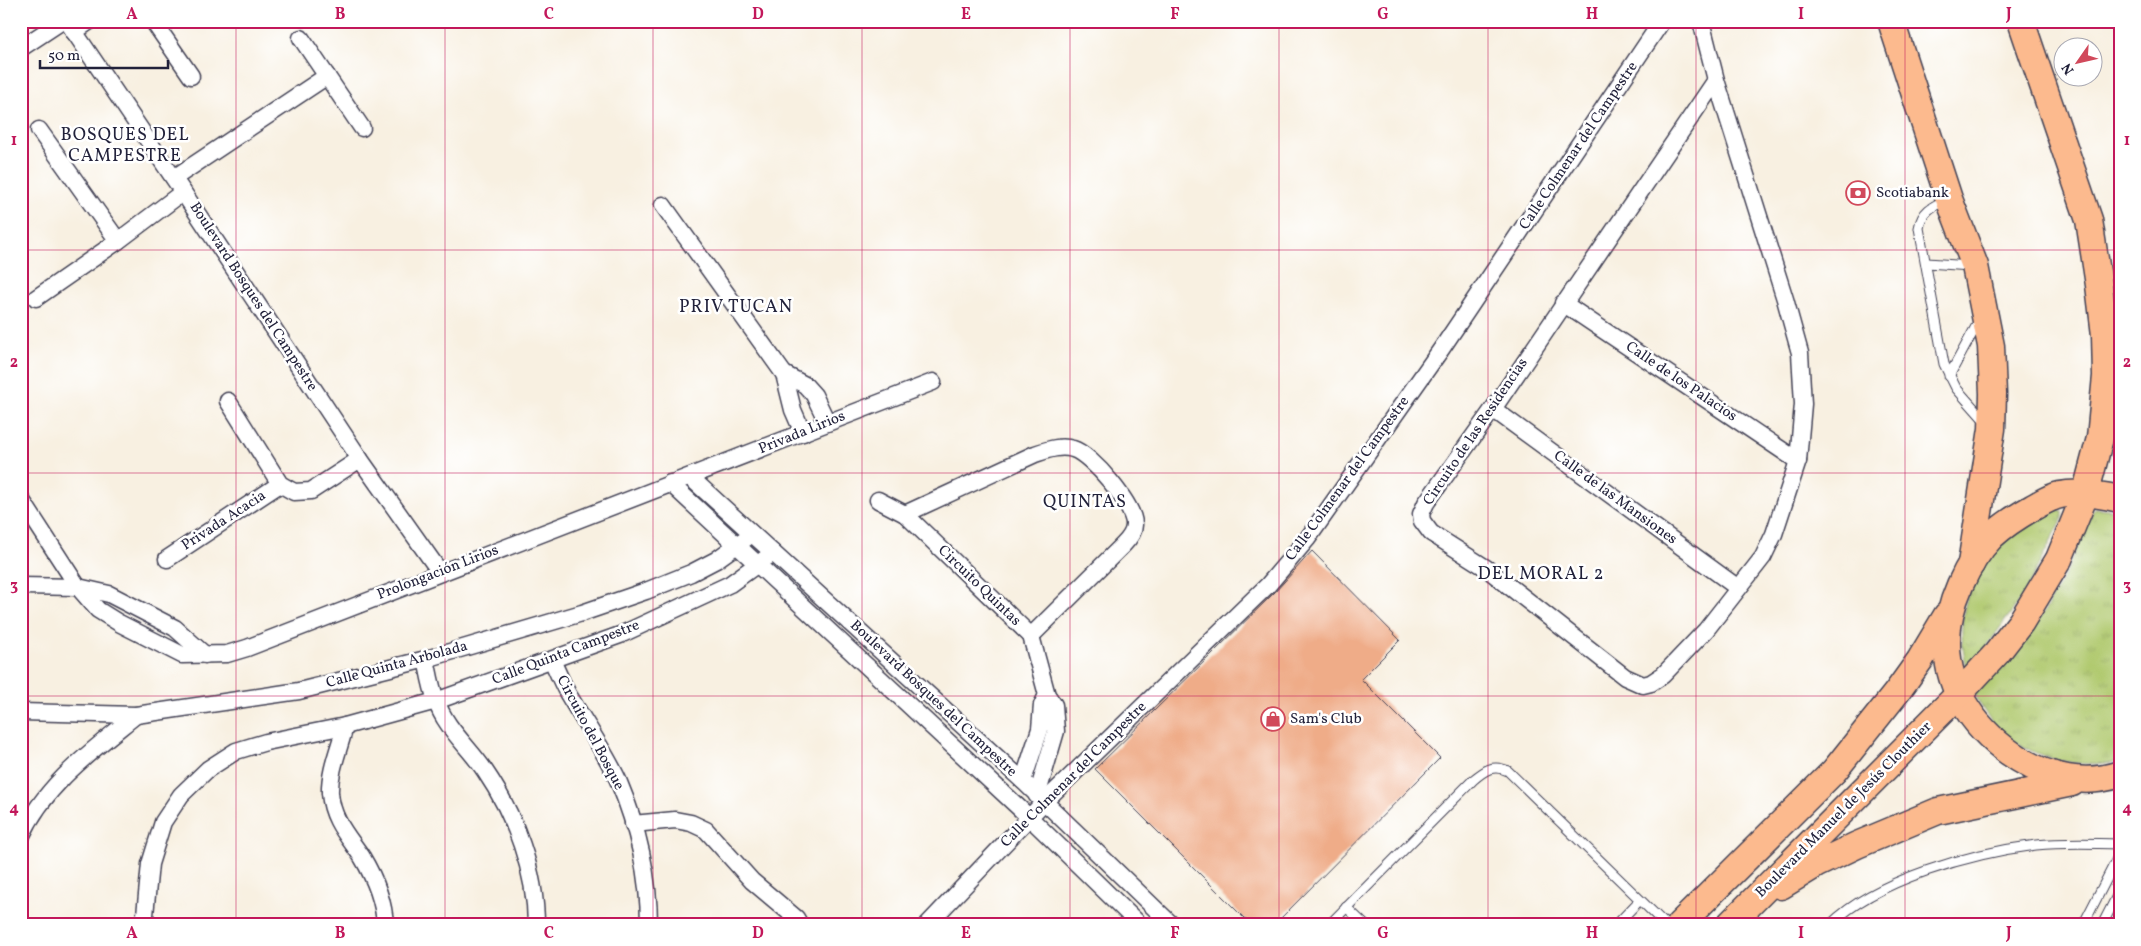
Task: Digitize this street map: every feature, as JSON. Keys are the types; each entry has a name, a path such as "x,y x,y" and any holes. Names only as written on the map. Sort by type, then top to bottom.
{"main road":[{"path":"1679,925 1834,771 1914,668 1954,604 1971,564 1992,429 1991,346 1975,266 1949,199 1891,21"},
{"path":"2021,21 2089,220 2120,324"},
{"name":"Boulevard Manuel de Jesús Clouthier","path":"1738,916 1997,654 2040,592 2059,559 2085,495 2100,438 2106,376 2105,334 2089,220"},
{"path":"1971,564 1993,536 2020,515 2058,495 2070,493 2120,499"},
{"path":"1954,604 1947,643 1949,662 1958,695 1979,726 2001,748 2027,765 2056,777 2108,779"},
{"path":"1738,916 1817,864 1889,830 1938,811 2037,789 2108,779"}],"street":[{"path":"21,48 68,25 90,21"},
{"path":"153,21 191,76"},
{"name":"Calle Colmenar del Campestre","path":"927,925 1029,817 1041,799 1268,585 1308,538 1442,348 1662,21"},
{"name":"Circuito de las Residencias","path":"1700,21 1716,80 1785,299 1800,353 1803,404 1798,461 1774,534 1763,557 1706,630 1663,675 1651,683 1643,685 1624,677 1486,568 1430,533 1422,521 1421,514 1426,503 1493,409 1563,303 1716,80"},
{"name":"Boulevard Bosques del Campestre","path":"68,25 174,178 360,459 440,572"},
{"path":"301,38 362,128"},
{"path":"174,178 327,76"},
{"path":"39,130 118,241"},
{"path":"36,298 118,241 183,192"},
{"path":"663,205 784,374 788,394 803,433"},
{"name":"Calle de los Palacios","path":"1563,303 1798,461"},
{"path":"784,374 805,385 814,395 827,422"},
{"name":"Privada Lirios","path":"670,483 933,382"},
{"name":"Privada Acacia","path":"228,401 280,484 294,492 311,491 360,459"},
{"name":"Calle de las Mansiones","path":"1493,409 1738,588"},
{"path":"905,514 1035,454 1063,447 1083,453 1125,500 1132,514 1134,526 1123,546 1031,636"},
{"name":"Boulevard Bosques del Campestre","path":"690,476 1023,782 1172,925"},
{"name":"Boulevard Bosques del Campestre","path":"670,483 1029,817 1140,925"},
{"name":"Prolongación Lirios","path":"21,499 78,587 98,610 119,623 182,655 205,655 227,654 247,648 670,483"},
{"name":"Privada Acacia","path":"167,558 280,484"},
{"name":"Circuito Quintas","path":"878,500 905,514 1031,636 1048,695 1054,705 1056,731 1041,799"},
{"name":"Calle Quinta Arbolada","path":"21,712 136,715 299,691 426,659 582,613 646,591 691,573 716,560 752,534"},
{"name":"Calle Quinta Campestre","path":"144,925 150,864 163,822 181,795 208,770 236,751 266,742 345,726 436,701 620,635 730,584 773,553"},
{"path":"21,586 78,587 109,594 152,615 186,636 205,655"},
{"path":"426,659 436,701 453,731 485,771 508,812 525,857 536,907 536,925"},
{"name":"Circuito del Bosque","path":"552,660 567,693 598,742 617,780 634,824 644,868 648,925"},
{"path":"1023,782 1040,729 1042,705 1048,695"},
{"path":"21,837 38,808 56,786 83,758 136,715"},
{"path":"345,726 330,792 333,811 342,832 361,856 374,880 383,906 385,925"},
{"path":"634,824 675,820 691,823 706,830 752,881 796,918 800,925"}],"lane":[{"path":"1949,199 1930,207 1921,219 1919,228 1943,356 1949,376 1956,388 1992,429"},
{"path":"1927,263 1975,266"},
{"path":"1949,376 1985,310"},
{"path":"1328,925 1473,780 1492,767 1499,767 1508,771 1666,925"},
{"path":"1830,925 1841,914 1883,890 1911,877 1978,855 2037,845 2120,844"},
{"path":"2083,925 2120,853"},
{"path":"2102,925 2120,890"},
{"path":"1616,925 1640,900"},
{"path":"1346,907 1364,925"}],"green space":[{"path":"2094,508 2120,510 2120,761 2099,764 2077,763 2056,759 2036,753 2017,743 2000,730 1986,713 1975,694 2018,648 2046,609 2060,585"},
{"path":"2057,510 2063,512 2063,518 2021,599 1986,647 1967,667 1962,637 1962,622 1968,594 1981,566 1992,550 2018,529 2035,518"}],"building":[{"name":"Sam's Club","path":"1312,551 1400,640 1361,679 1440,758 1274,925 1251,925 1095,769 1275,592"}],"place":[{"name":"Scotiabank","path":"1858,193"},
{"name":"Sam's Club","path":"1273,719"}],"district":[{"name":"BOSQUES DEL CAMPESTRE","path":"125,145"},
{"name":"PRIV TUCAN","path":"736,307"},
{"name":"QUINTAS","path":"1085,502"},
{"name":"DEL MORAL 2","path":"1541,574"}]}
